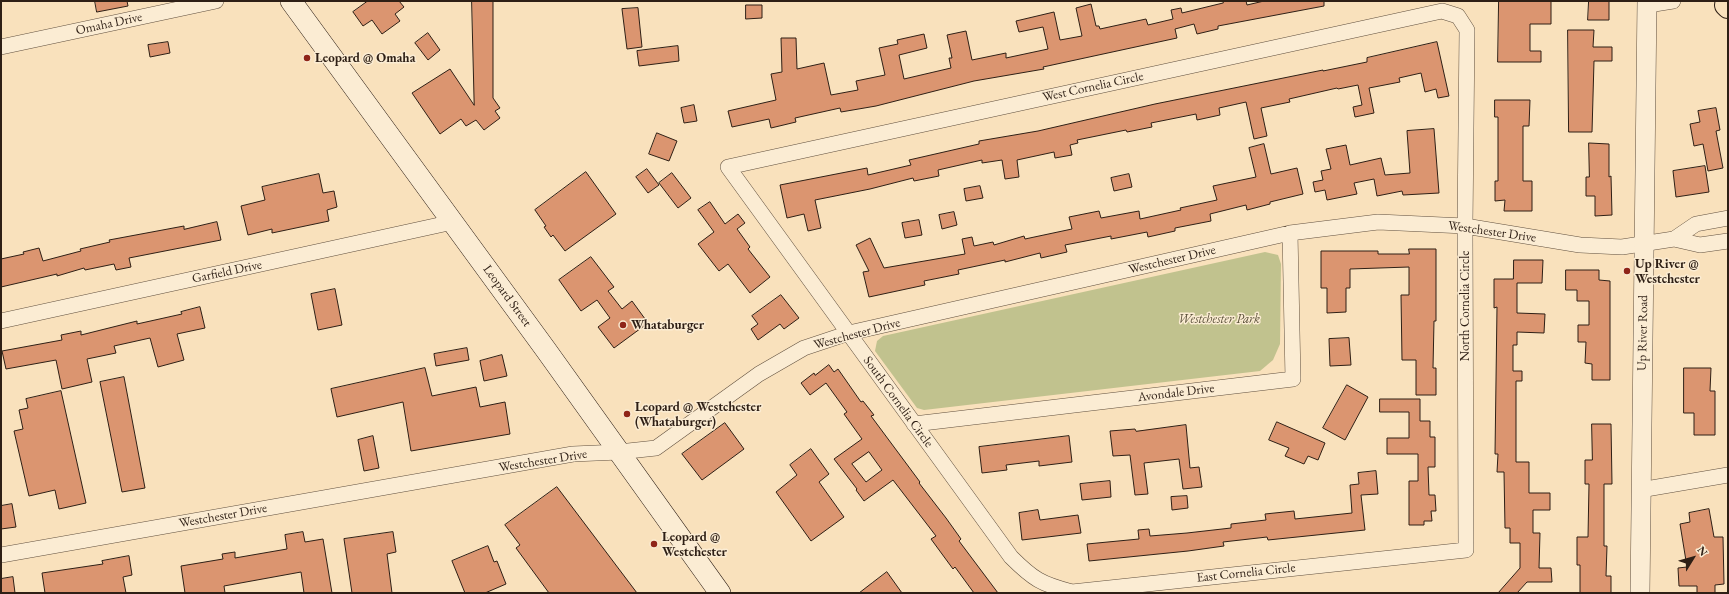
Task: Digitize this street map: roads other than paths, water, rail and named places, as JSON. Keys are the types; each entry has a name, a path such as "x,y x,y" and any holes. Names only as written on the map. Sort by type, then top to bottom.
{"main road":[{"name":"Leopard Street","path":"291,1 453,222 720,593"}],"street":[{"name":"Omaha Drive","path":"1,47 216,1"},
{"path":"1647,3 1673,1"},
{"name":"Up River Road","path":"1640,593 1640,490 1645,244 1647,3"},
{"name":"West Cornelia Circle","path":"728,166 1442,11 1458,16"},
{"name":"North Cornelia Circle","path":"1458,16 1467,30 1465,226 1466,550"},
{"name":"South Cornelia Circle","path":"728,166 1011,556 1030,576"},
{"path":"1674,239 1696,224 1728,218"},
{"name":"Garfield Drive","path":"1,321 453,222"},
{"name":"Westchester Drive","path":"1,555 573,454 619,452 656,448 759,374 804,348 849,334 1290,233 1378,222 1465,226 1580,245 1622,247 1674,239"},
{"name":"Avondale Drive","path":"914,424 1293,379 1290,233"},
{"path":"1674,239 1700,246 1728,241"},
{"path":"1640,490 1728,475"},
{"name":"East Cornelia Circle","path":"1030,576 1049,586 1072,592 1466,550"}],"place":[{"name":"Leopard @ Omaha","path":"307,58"},
{"name":"Up River @ Westchester","path":"1627,271"},
{"name":"Whataburger","path":"623,325"},
{"name":"Leopard @ Westchester (Whataburger)","path":"627,414"},
{"name":"Leopard @ Westchester","path":"654,544"}],"park label":[{"name":"Westchester Park","path":"1219,319"}]}
